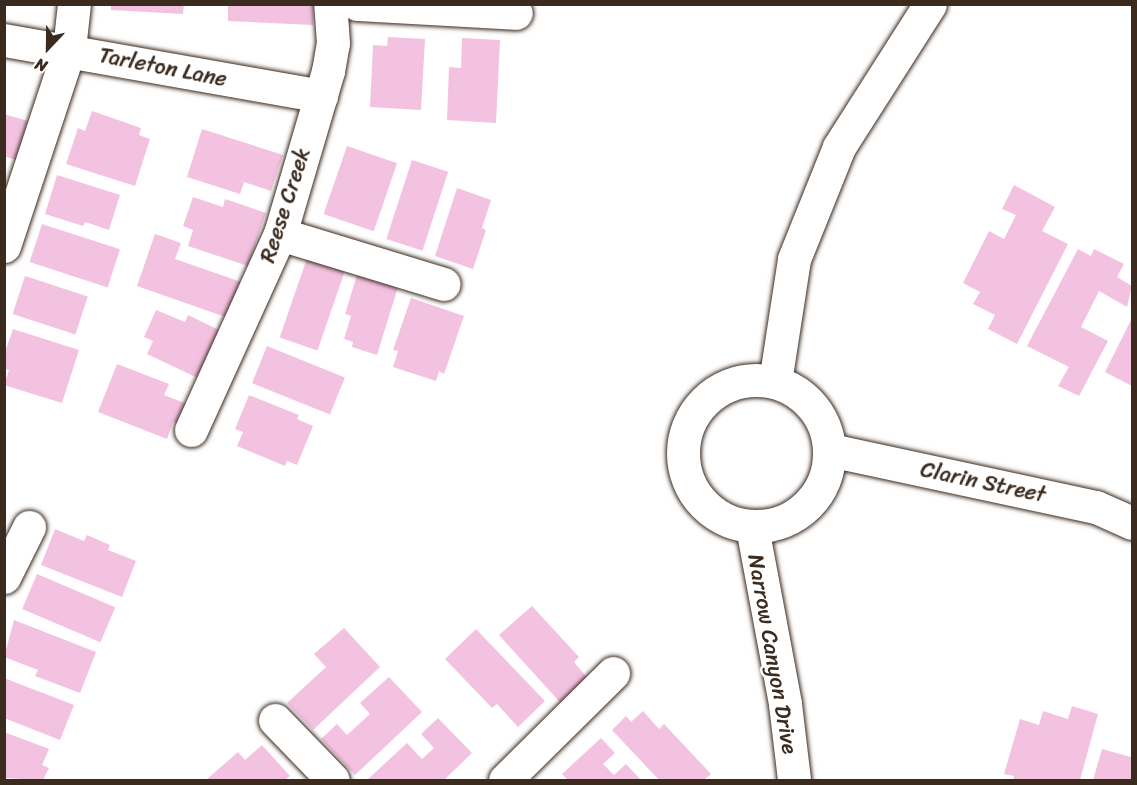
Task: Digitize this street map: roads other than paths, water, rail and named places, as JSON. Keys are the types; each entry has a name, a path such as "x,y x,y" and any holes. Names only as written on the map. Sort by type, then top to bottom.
{"street":[{"path":"4,246 69,49 74,4"},
{"name":"Reese Creek","path":"191,430 280,234 321,96 333,43 330,4"},
{"path":"357,4 516,13"},
{"path":"776,382 794,259 839,147 930,4"},
{"name":"Tarleton Lane","path":"4,40 69,49 321,96"},
{"path":"280,234 444,284"},
{"name":"Narrow Canyon Drive","path":"751,380 776,382 796,392 814,407 826,427 830,450 827,475 810,503 798,514 776,524 752,527 728,521 714,512 692,489 684,465 683,441 691,418 713,394 727,386 751,380"},
{"name":"Clarin Street","path":"830,450 1096,507 1132,523"},
{"path":"4,577 29,527"},
{"name":"Narrow Canyon Drive","path":"752,527 784,704 794,780"},
{"path":"505,780 613,674"},
{"path":"275,720 333,780"}]}
